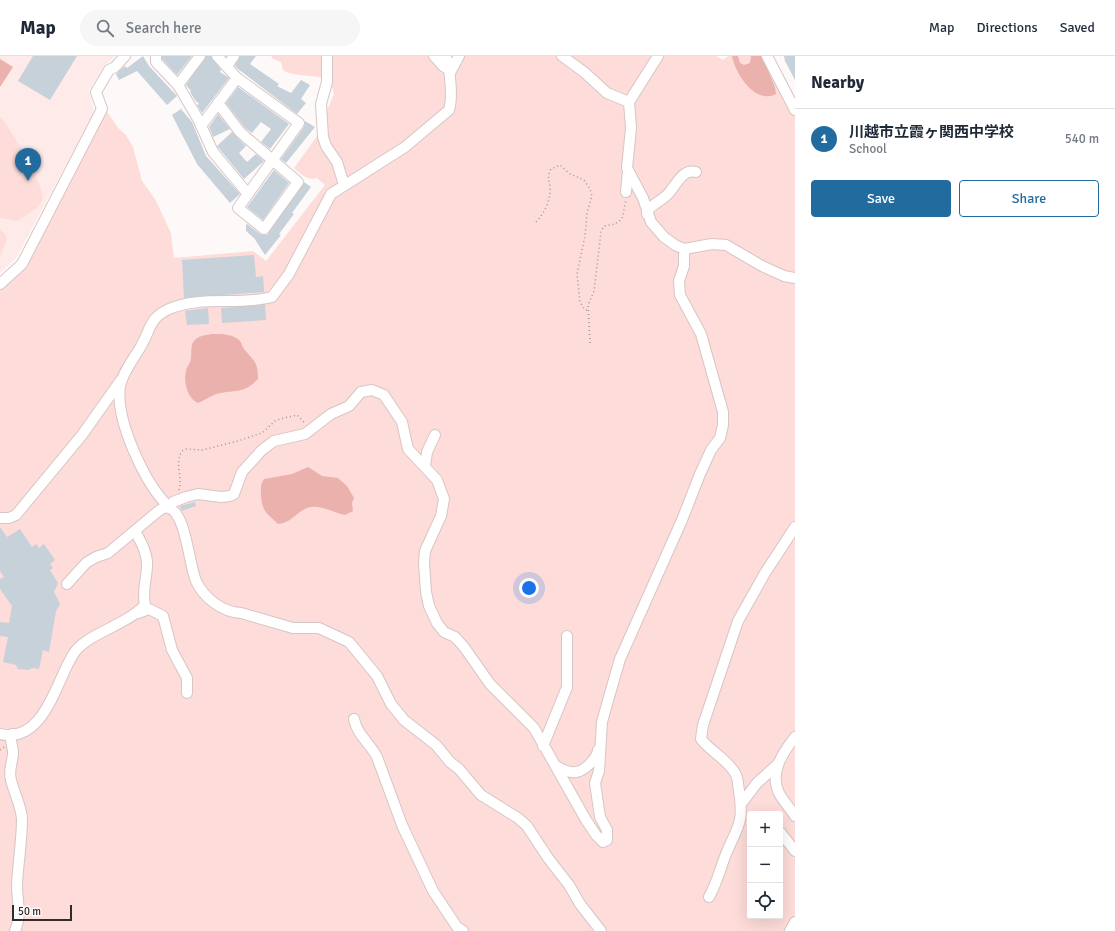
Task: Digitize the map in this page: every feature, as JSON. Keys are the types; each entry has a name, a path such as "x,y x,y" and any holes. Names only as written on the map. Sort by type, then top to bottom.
{"street":[{"path":"0,284 22,264 102,109 96,92 109,70 115,67 125,56"},
{"path":"156,56 156,62 178,85 201,126 213,152 248,194"},
{"path":"178,85 200,56"},
{"path":"217,56 237,78 299,123 272,161 248,194 238,210 264,228 298,182 272,161 240,132 218,104"},
{"path":"227,66 234,56"},
{"path":"327,56 327,82 321,104 322,137 326,146 337,162 344,185"},
{"path":"434,56 443,66 451,71"},
{"path":"0,518 8,518 16,515 82,435 142,346 151,323 157,315 185,304 272,297 289,274 331,194 405,147 449,110 452,101 450,90 451,71 446,56"},
{"path":"451,71 459,56"},
{"path":"562,56 584,72 606,93 629,102"},
{"path":"626,192 631,128 628,113 629,102 658,56"},
{"path":"767,56 795,110"},
{"path":"201,126 237,78"},
{"path":"628,171 640,192 651,222 664,237 675,246 684,249 712,244 726,245 762,266 784,276 795,278"},
{"path":"647,214 647,210 668,193 685,173 691,171 696,172"},
{"path":"67,584 86,564 108,553 163,507 171,505 186,497 198,494 221,497 234,494 242,472 262,450 274,441 296,437 308,432 331,414 349,406 361,392 366,390 376,390 384,395 394,408 402,422 408,449 437,480 444,499 442,516 425,550 424,577 429,606 437,623 444,632 455,638 464,647 490,684 534,728 543,746 558,767 596,835 603,842 606,841 608,834 600,817 595,783 599,771 602,722 620,659 682,520 700,474 711,450 720,438 723,425 723,412 701,334 680,296 680,280 684,266 684,249"},
{"path":"123,376 120,387 120,408 126,434 135,454 160,499 171,505 182,523 196,581 209,598 223,609 232,612 241,613 293,628 319,628 349,642 377,676 384,686 391,704 404,720 436,745 450,762 482,795 518,818 527,826 548,858 569,885 580,904 601,931"},
{"path":"425,466 427,452 435,434"},
{"path":"709,896 716,884 726,855 740,827 742,813 737,774 726,761 708,747 701,738 703,725 738,621 765,573 795,527"},
{"path":"135,531 145,551 147,567 142,593 145,605 136,614"},
{"path":"0,734 12,734 27,731 39,720 71,658 81,645 136,614 149,609 163,616 172,650 187,678 188,693"},
{"path":"543,746 567,687 567,636"},
{"path":"354,719 356,728 362,738 372,748 402,825 433,891 457,927 463,931"},
{"path":"12,734 10,740 13,751 9,770 10,780 21,811 22,819 17,886 19,907 18,923 14,931"},
{"path":"795,736 785,748 778,764 776,775 777,788 795,816"},
{"path":"558,767 568,772 577,772 598,755 600,744"},
{"path":"741,806 757,783 778,764"},
{"path":"741,806 747,811"},
{"path":"783,836 795,851"},
{"path":"790,931 795,922"}],"path":[{"path":"536,222 549,202 550,189 548,174 552,168 555,166 562,166 570,174 582,178 587,183 592,196 587,213 577,276 580,302 585,310 588,310"},
{"path":"590,343 588,302 594,291 598,257 597,250 600,244 602,229 604,226 615,224 622,219 626,192"},
{"path":"171,505 180,488 178,464 182,451 186,449 203,450 241,440 262,433 280,419 297,415 302,418 308,432"}],"shaded area":[{"path":"0,56 115,56 104,66 89,90 94,112 16,258 0,273"},
{"path":"271,56 716,56 723,60 728,56 770,56 779,74 786,80 795,98 795,931 0,931 0,288 23,269 105,109 119,129 126,135 133,147 142,181 155,199 171,233 174,258 253,251 266,261 325,185 317,178 310,179 294,168 325,125 326,113 334,94 330,80 292,74 283,70 281,62 273,59"},
{"path":"732,56 738,56 740,63 744,65 750,63 751,56 762,56 775,87 776,94 768,96 761,95 747,86 737,71"},
{"path":"0,59 13,67 0,87"},
{"path":"0,118 4,121 27,158 37,178 43,199 37,208 18,221 0,218"},
{"path":"0,230 5,234 7,240 0,256"},
{"path":"213,334 231,336 240,341 243,348 255,362 258,379 245,389 218,394 198,403 191,398 187,390 185,380 186,371 190,361 193,342 201,336"},
{"path":"308,467 322,476 338,478 347,486 354,498 352,503 353,511 345,515 320,507 310,507 301,511 286,522 278,524 264,509 261,495 261,485 264,479 292,474"}],"building":[{"path":"33,56 77,56 50,100 18,81"},
{"path":"143,56 149,66 177,96 167,105 137,71 119,80 116,74 125,66 127,68"},
{"path":"162,56 192,56 177,75 162,59"},
{"path":"206,56 211,56 221,70 220,72 229,78 202,113 197,105 199,104 186,85"},
{"path":"240,56 256,56 250,64 279,84 277,86 291,93 301,80 310,85 301,99 306,103 297,114 235,66"},
{"path":"784,56 795,56 795,80 785,61"},
{"path":"238,87 289,124 270,149 261,142 271,129 261,122 252,133 245,128 226,103"},
{"path":"181,109 192,122 206,156 240,194 230,203 197,164 172,115"},
{"path":"218,114 230,129 213,137 209,127"},
{"path":"305,121 315,127 286,163 281,159 304,127"},
{"path":"232,132 246,146 239,153 247,162 256,154 264,161 244,179 217,146"},
{"path":"274,170 289,183 263,220 247,207"},
{"path":"304,182 311,187 292,213 294,214 279,234 281,235 265,255 254,238 246,231 246,225 247,224 260,234 267,235"},
{"path":"254,255 256,277 263,276 264,292 184,298 182,260"},
{"path":"265,305 266,320 222,323 221,308"},
{"path":"208,308 209,324 187,325 185,311"},
{"path":"195,502 196,506 182,511 180,506"},
{"path":"0,527 7,537 20,529 32,547 36,544 39,548 44,544 55,560 50,564 53,568 50,570 58,583 54,592 60,604 56,611 49,652 43,650 39,669 18,669 16,665 3,662 8,637 0,636 0,622 9,623 12,606 0,589 0,579 4,577 0,571"}],"place":[{"name":"川越市立霞ヶ関西中学校","path":"28,181"}]}
